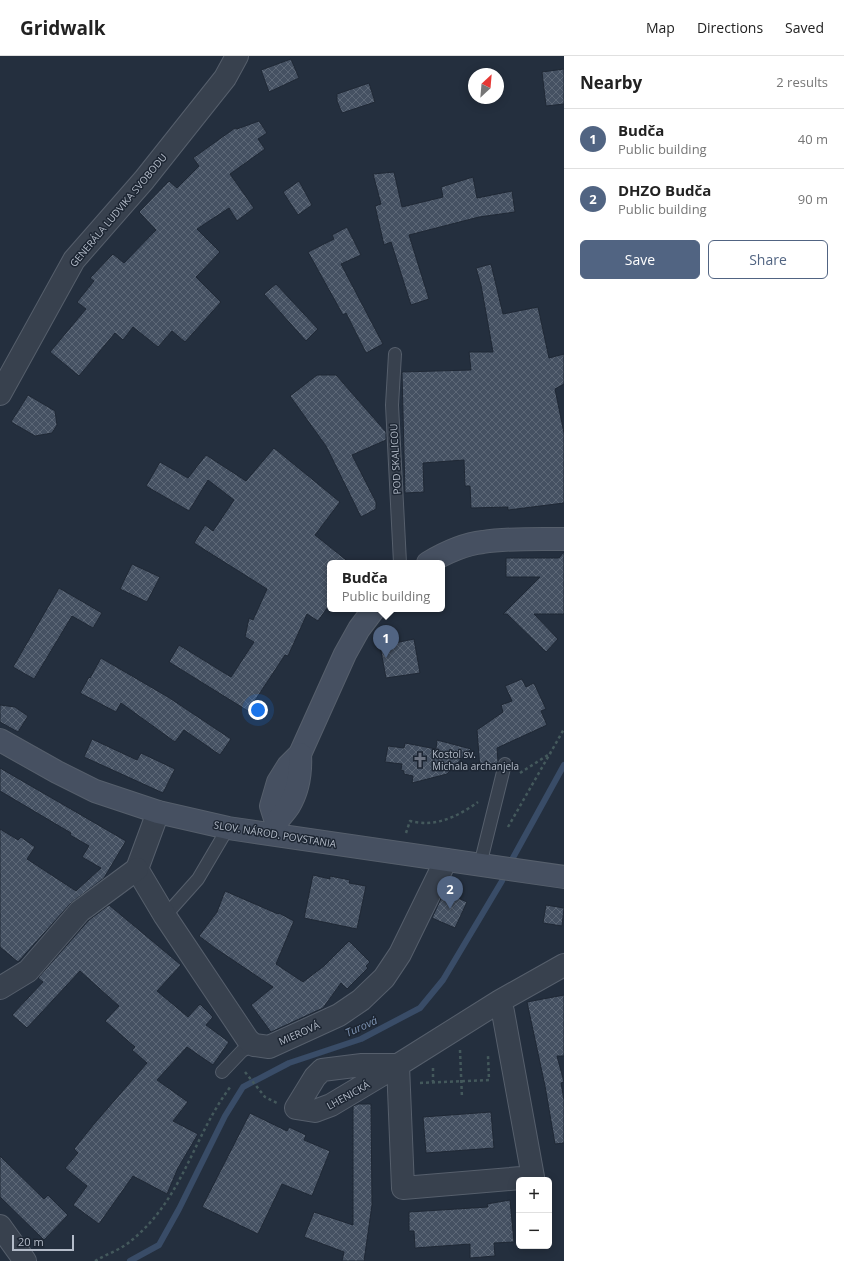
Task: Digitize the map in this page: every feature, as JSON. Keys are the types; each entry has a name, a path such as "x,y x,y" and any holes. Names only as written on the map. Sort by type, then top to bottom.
{"street":[{"name":"GENERÁLA LUDVIKA SVOBODU","path":"0,394 74,260 149,174 225,78 237,56"},
{"path":"434,560 445,554 482,542 564,539"},
{"path":"275,828 271,806 277,785 288,766 300,754 345,654 358,629 372,612"},
{"name":"SLOV. NÁROD. POVSTANIA","path":"0,740 57,772 95,790 158,812 228,828 275,828 403,853 564,877"},
{"path":"0,988 28,971 80,911 137,869 158,812"},
{"name":"MIEROVÁ","path":"254,1045 269,1047 339,1015 361,1000 384,978 400,954 446,860"},
{"path":"137,869 165,916 248,1040 254,1045"},
{"path":"500,1001 504,1012 533,1177 403,1188 399,1075 500,1001 564,965"},
{"path":"0,1226 25,1261"}],"lane":[{"name":"POD SKALICOU","path":"395,354 392,405 400,560"},
{"path":"487,866 499,786 505,764"},
{"path":"165,916 198,879 228,828"},
{"path":"222,1072 242,1051 254,1045"}],"path":[{"path":"506,831 564,729"},
{"path":"403,853 410,821 426,823 451,817 467,810 499,786 551,753"},
{"path":"460,1047 462,1098"},
{"path":"399,1075 461,1081 489,1080 487,1053"},
{"path":"239,1075 244,1070 265,1097"},
{"path":"95,1261 131,1241 155,1218 170,1198 211,1119 226,1092 235,1081"}],"building":[{"path":"291,59 299,78 269,92 261,70"},
{"path":"564,69 564,104 546,106 542,72"},
{"path":"369,83 375,102 342,113 337,101 337,94"},
{"path":"259,121 267,133 258,139 265,149 230,174 254,208 237,221 229,208 197,229 220,252 196,277 221,302 185,342 172,331 158,347 133,327 123,340 115,333 79,376 50,352 86,309 77,302 94,281 90,278 113,254 124,263 156,230 139,212 169,181 177,188 199,166 193,158 235,128 237,129"},
{"path":"394,172 402,207 443,197 441,187 473,177 477,198 512,191 515,212 479,217 409,235 429,299 411,305 391,242 384,245 375,206 381,204 373,174"},
{"path":"299,181 312,205 298,215 283,192"},
{"path":"347,227 361,255 341,264 383,344 366,353 346,313 343,315 308,252 334,239 332,235"},
{"path":"491,264 503,314 538,307 549,358 564,354 564,384 555,389 564,433 564,503 508,510 508,507 471,508 470,486 465,486 464,460 423,463 424,492 405,493 402,372 471,370 469,352 493,352 481,285 476,268"},
{"path":"276,284 318,329 306,341 264,294"},
{"path":"317,375 336,375 386,432 386,440 352,455 376,502 376,509 361,517 326,446 290,396"},
{"path":"28,395 55,411 57,425 52,433 35,436 11,422"},
{"path":"274,448 340,502 315,535 346,560 327,560 327,608 318,621 307,614 288,656 285,655 248,711 169,662 179,645 231,677 254,642 245,637 249,618 253,620 267,589 194,543 205,525 213,531 234,500 208,480 189,511 146,486 160,462 188,478 206,455 246,481"},
{"path":"564,552 564,614 534,614 558,639 546,652 507,614 503,614 540,577 506,577 506,558 559,558"},
{"path":"132,564 160,577 147,602 120,589"},
{"path":"59,588 102,613 93,628 72,616 34,679 13,667"},
{"path":"414,639 420,673 386,678 380,646"},
{"path":"101,658 168,697 231,739 220,755 184,730 175,742 121,703 116,712 80,693"},
{"path":"522,679 526,687 534,683 546,709 541,711 547,725 497,748 498,762 496,767 480,769 477,730 503,712 501,705 512,701 505,686"},
{"path":"0,705 15,707 28,716 18,732 0,722"},
{"path":"92,739 137,760 141,753 175,769 163,793 84,757"},
{"name":"Kostol sv. Michala archanjela","path":"437,740 471,749 447,774 412,783 413,776 404,774 404,771 401,770 402,764 385,762 388,746 404,748 405,743 436,749"},
{"path":"0,768 126,841 104,878 71,903 18,962 0,947 0,829 18,840 21,837 35,847 27,859 76,891 101,868 82,857 89,846 70,835 71,833 0,791"},
{"path":"313,875 330,879 330,876 350,880 349,883 366,886 357,929 304,918"},
{"path":"225,891 278,914 279,913 294,921 276,964 303,982 324,966 349,941 370,962 366,966 368,968 347,989 341,983 323,1008 271,1032 251,1005 273,987 199,936 217,912"},
{"path":"444,892 467,902 455,928 432,918"},
{"path":"109,905 181,965 157,991 188,1017 200,1004 213,1017 206,1025 229,1042 213,1065 187,1047 157,1080 188,1102 173,1121 198,1134 178,1168 167,1194 133,1176 99,1224 73,1205 87,1186 65,1168 78,1153 74,1149 147,1063 132,1050 135,1047 105,1021 119,1006 80,971 27,1028 12,1015 43,982 38,978 89,920"},
{"path":"546,905 564,908 562,926 543,923"},
{"path":"564,995 564,1056 557,1056 564,1082 561,1083 564,1100 564,1143 555,1144 545,1086 527,1002"},
{"path":"358,1104 371,1104 372,1205 364,1261 342,1261 344,1252 304,1237 314,1212 353,1225 353,1106"},
{"path":"491,1112 494,1148 426,1153 423,1117"},
{"path":"250,1113 287,1131 289,1127 306,1135 304,1140 330,1151 312,1196 282,1184 258,1234 202,1207"},
{"path":"0,1156 44,1199 48,1195 68,1215 44,1240 0,1197"},
{"path":"510,1200 514,1242 494,1243 495,1256 470,1258 470,1244 415,1248 414,1231 409,1231 409,1212 488,1207 487,1204"}],"waterway":[{"name":"Turová","path":"509,865 564,765"},
{"name":"Turová","path":"130,1261 159,1245 179,1209 225,1116 243,1087 289,1063 361,1039 420,1008 443,980 502,881 505,873"}],"place":[{"name":"Budča","path":"386,658"},
{"name":"Kostol sv. Michala archanjela","path":"420,760"},
{"name":"DHZO Budča","path":"450,909"}]}
